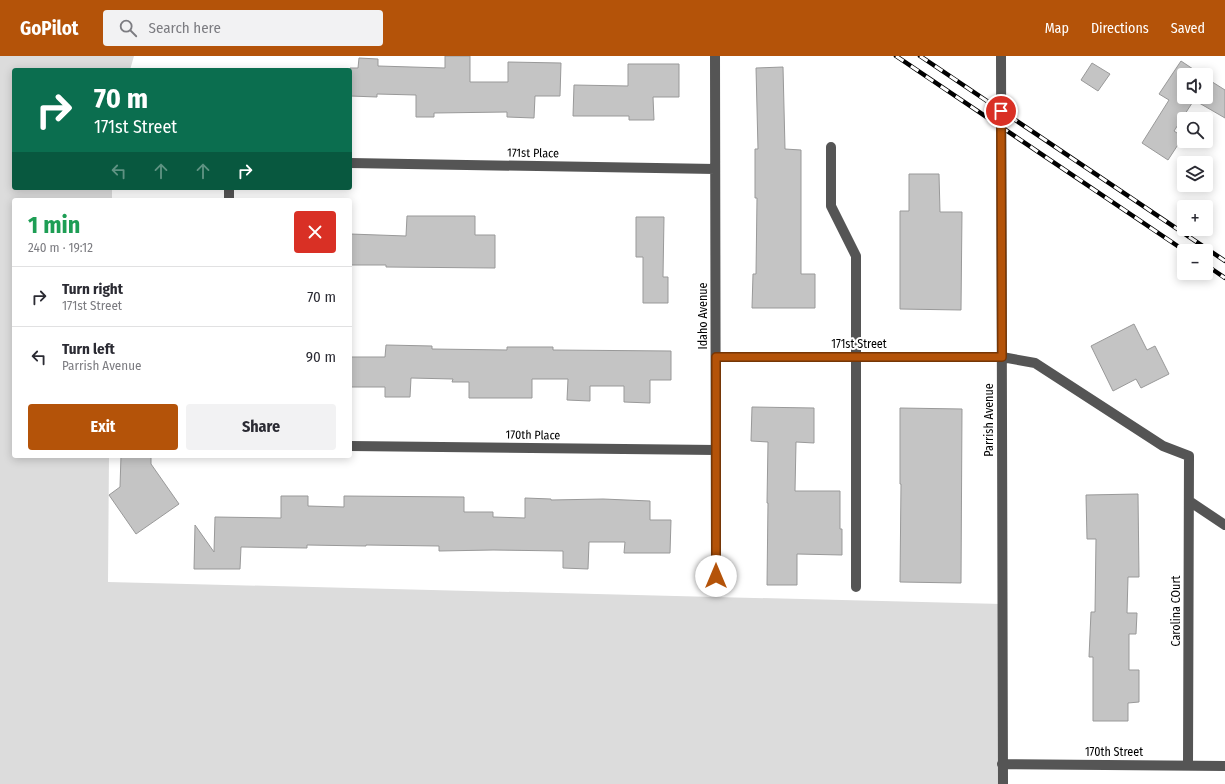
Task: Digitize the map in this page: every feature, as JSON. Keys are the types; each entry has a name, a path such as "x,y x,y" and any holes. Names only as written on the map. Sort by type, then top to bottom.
{"street":[{"name":"Idaho Avenue","path":"715,56 716,576"},
{"name":"Parrish Avenue","path":"1001,56 1002,784"},
{"path":"831,147 831,206 856,256 856,587"},
{"name":"171st Place","path":"352,164 715,169"},
{"name":"171st Street","path":"716,357 1002,357 1035,363 1163,446 1189,456"},
{"name":"170th Place","path":"352,446 716,450"},
{"name":"Carolina COurt","path":"1188,765 1189,456"},
{"path":"1189,500 1225,525"},
{"name":"170th Street","path":"1002,764 1225,766"}],"shaded area":[{"path":"0,56 134,56 131,68 12,68 12,190 112,190 112,198 12,198 12,458 109,458 108,582 1002,604 1003,784 0,784"}],"building":[{"path":"445,56 470,56 470,82 508,82 508,62 561,63 560,96 535,96 534,118 507,117 507,112 434,113 434,117 416,117 416,95 377,94 377,97 352,96 352,68 358,68 359,58 378,59 378,66 445,68"},
{"path":"1181,61 1192,68 1177,68 1177,104 1191,104 1186,112 1177,112 1177,126 1174,131 1177,133 1177,146 1168,160 1142,143 1169,100 1159,94"},
{"path":"1092,63 1110,74 1098,91 1081,80"},
{"path":"628,64 679,64 679,97 653,97 654,120 629,120 629,116 573,116 574,85 628,86"},
{"path":"783,67 785,149 801,150 801,274 815,274 815,308 752,308 753,274 756,274 757,198 755,198 755,149 758,149 756,68"},
{"path":"1213,82 1225,90 1225,118 1201,104 1213,104"},
{"path":"909,174 939,174 940,212 962,212 961,310 900,309 900,211 909,211"},
{"path":"407,216 475,216 475,235 495,235 495,268 386,267 386,265 352,265 352,234 406,236"},
{"path":"636,217 664,217 663,277 668,277 668,303 643,303 643,257 636,257"},
{"path":"1134,324 1147,350 1155,346 1169,374 1141,388 1136,379 1113,391 1091,346"},
{"path":"386,345 432,346 432,349 507,350 507,347 553,347 553,350 671,351 671,380 650,380 650,403 624,402 624,386 590,386 590,401 567,400 568,379 532,379 532,398 469,398 469,382 452,382 453,379 411,378 410,397 385,397 385,387 352,387 352,357 385,357"},
{"path":"752,407 814,408 814,443 796,442 795,491 840,491 842,555 797,554 797,585 767,585 768,442 751,441"},
{"path":"900,408 962,409 961,583 900,582"},
{"path":"121,458 151,458 151,464 179,504 136,534 109,495 120,487"},
{"path":"1138,494 1139,577 1128,577 1127,613 1137,613 1136,634 1129,634 1129,670 1139,670 1139,702 1128,703 1128,721 1093,721 1093,657 1089,657 1091,612 1095,612 1096,539 1087,539 1086,495"},
{"path":"281,496 308,496 308,506 344,507 344,496 464,497 464,512 493,512 493,517 525,518 525,498 551,500 603,499 650,501 650,520 671,520 670,553 624,553 625,542 589,542 588,569 563,568 563,551 439,551 439,546 366,545 307,545 307,548 241,547 240,569 194,569 195,525 214,552 215,517 281,518"}],"railway":[{"path":"896,56 1177,246"},
{"path":"920,56 1225,261"},
{"path":"1213,270 1225,278"}],"route":[{"path":"716,576 716,357 1002,357 1001,111"}]}
